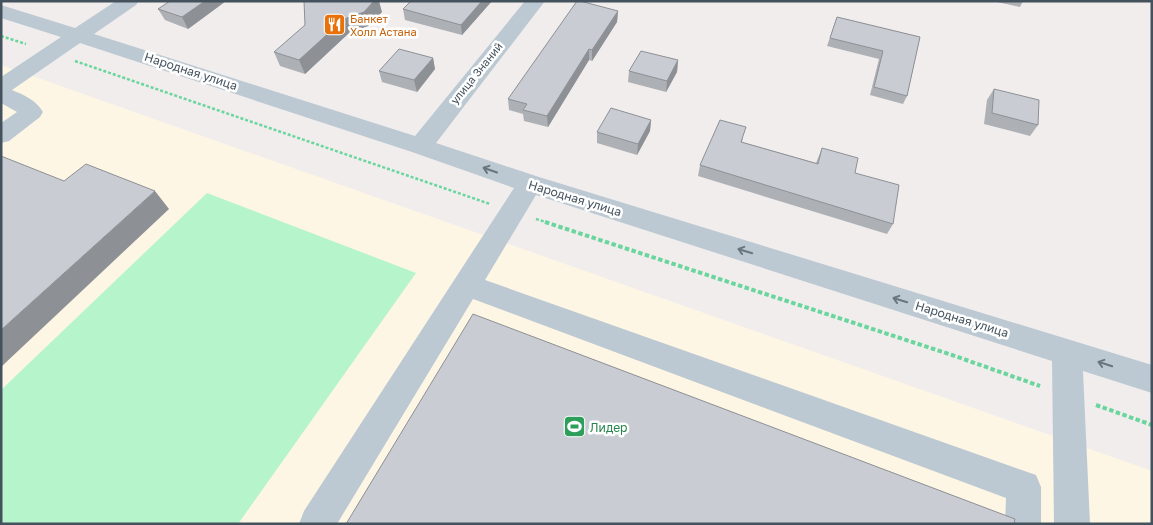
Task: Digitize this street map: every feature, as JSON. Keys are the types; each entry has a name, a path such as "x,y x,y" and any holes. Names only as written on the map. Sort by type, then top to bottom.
{"street":[{"path":"1,87 129,1"},
{"name":"улица Знаний","path":"420,146 534,1"},
{"name":"Народная улица","path":"1,11 420,146 530,184 1152,379"},
{"path":"1,94 18,101 32,112 1,135"},
{"path":"317,524 530,184"},
{"path":"467,285 1024,487 1023,524"},
{"path":"1066,351 1072,524"}],"path":[{"path":"1,36 513,212 952,354 1152,425"}],"shaded area":[{"path":"1,65 1152,471 1152,524 1,524"}],"green space":[{"path":"207,193 416,273 238,524 1,524 1,390"}],"building":[{"path":"170,1 205,1 182,17 158,9"},
{"path":"304,1 374,1 364,12 344,19 299,60 274,52 305,25"},
{"path":"411,1 482,1 461,25 403,9"},
{"path":"577,1 618,11 592,50 589,49 547,116 523,110 527,104 508,99"},
{"path":"837,17 920,37 907,96 874,87 883,51 830,38"},
{"path":"399,49 433,58 414,80 379,71"},
{"path":"641,51 678,60 667,81 629,71"},
{"path":"994,89 1039,100 1038,125 992,113"},
{"path":"611,108 651,120 638,144 597,132"},
{"path":"720,120 746,127 741,142 818,164 822,148 858,158 855,173 899,185 893,224 700,165"},
{"path":"1,156 64,181 86,164 155,191 1,330"},
{"name":"Лидер","path":"473,314 1015,519 1014,524 346,524"}],"place":[{"name":"Банкет Холл Астана","path":"334,24"},
{"name":"Лидер","path":"574,427"}]}
